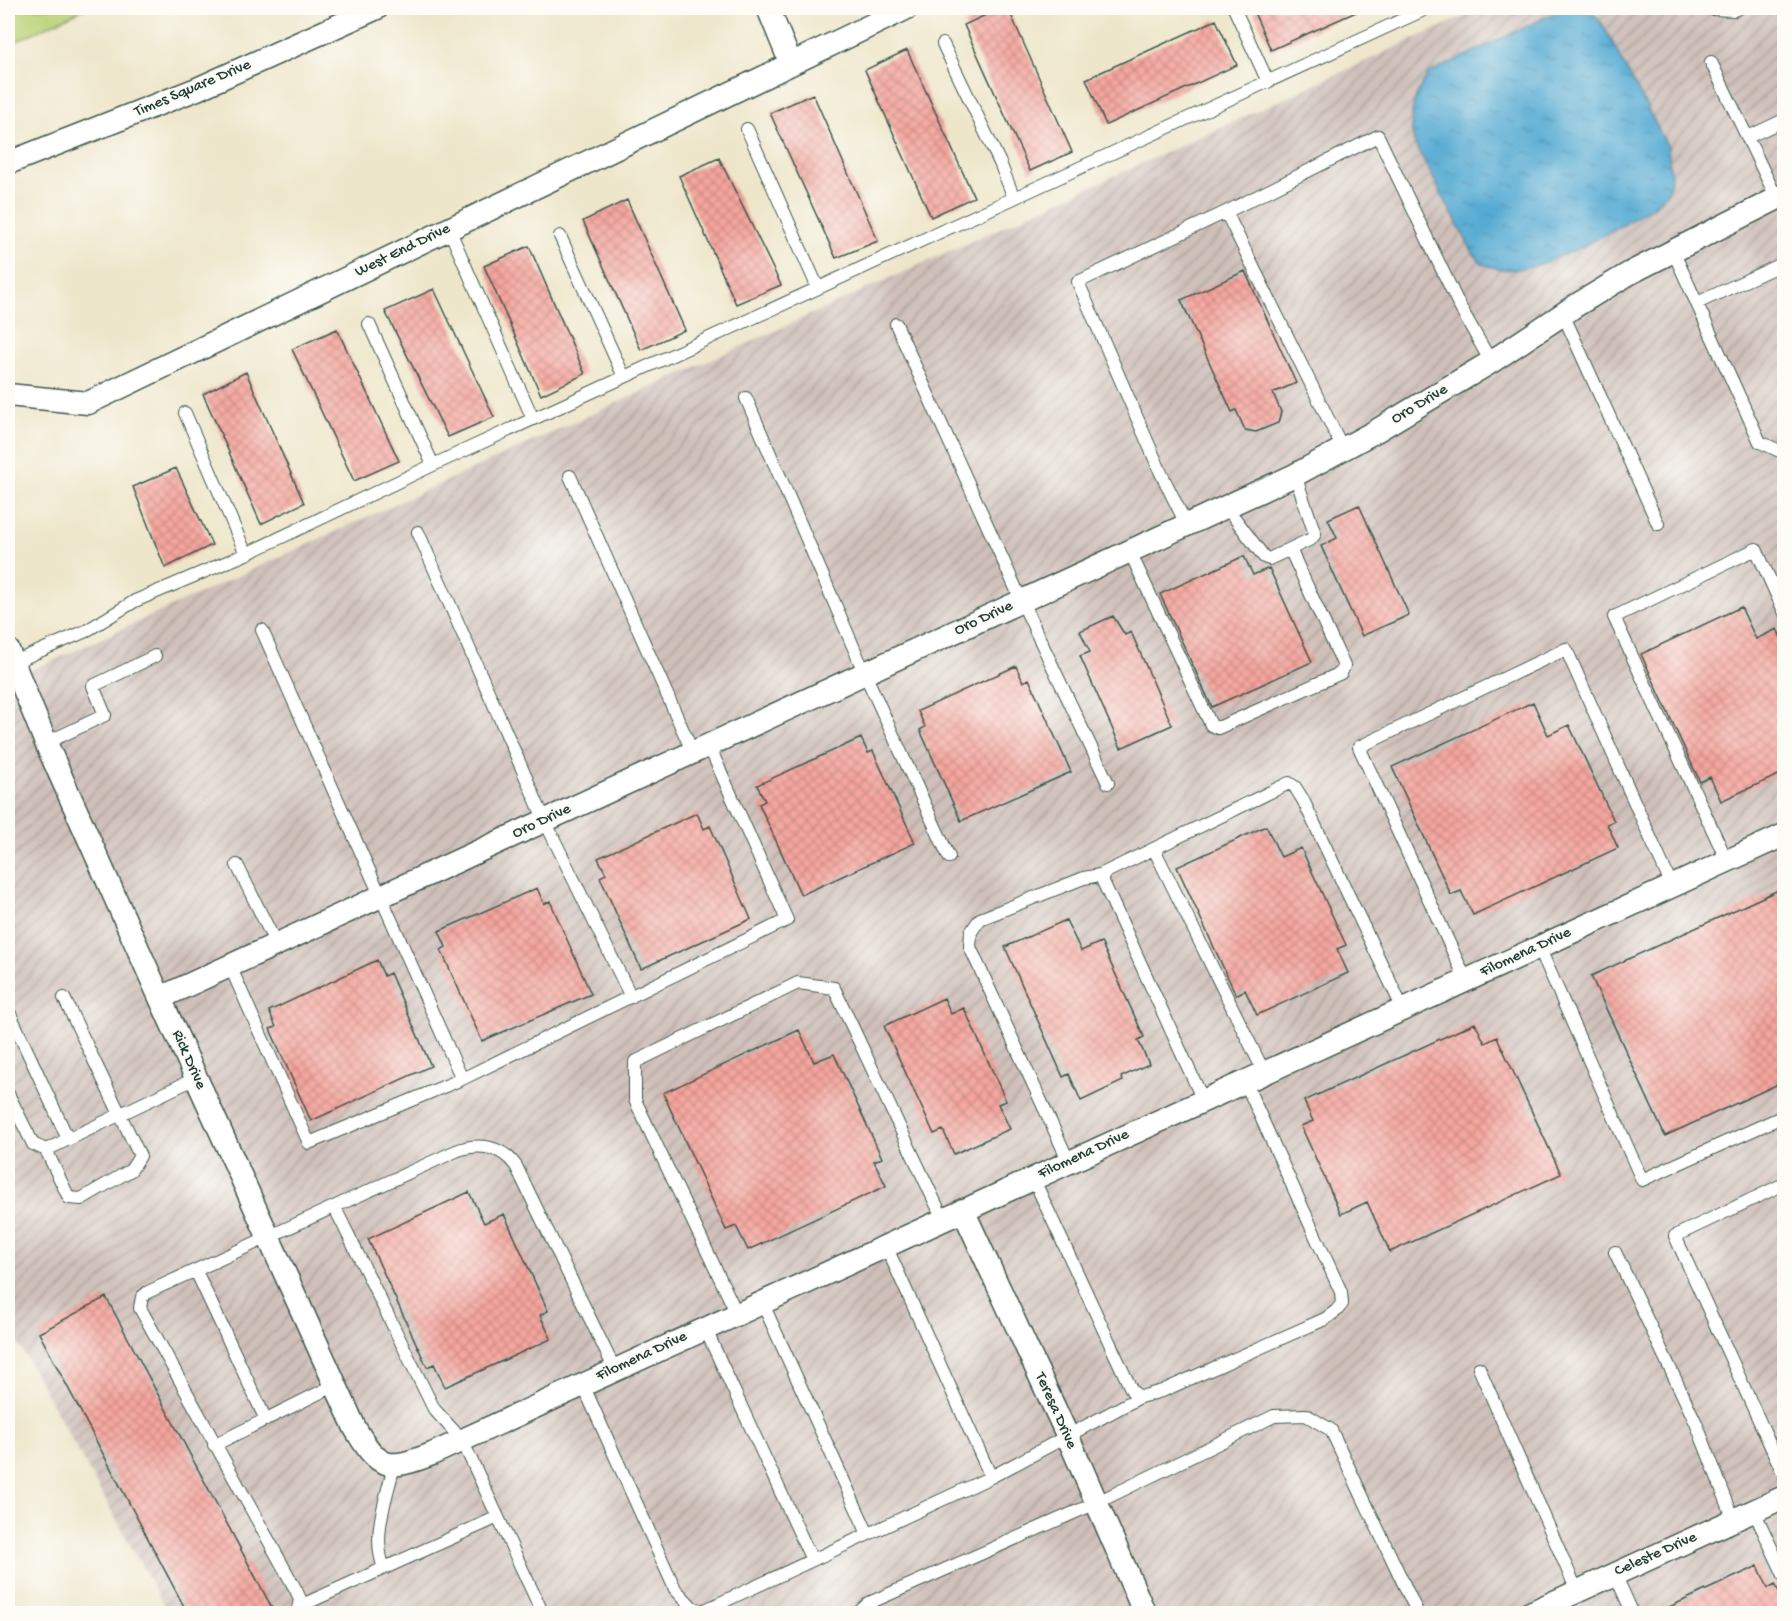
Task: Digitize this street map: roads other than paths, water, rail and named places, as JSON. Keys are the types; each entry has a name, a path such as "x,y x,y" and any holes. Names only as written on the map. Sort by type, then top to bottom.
{"street":[{"name":"Times Square Drive","path":"8,163 197,89 377,8"},
{"path":"768,8 791,64"},
{"name":"West End Drive","path":"8,395 88,403 907,8"},
{"name":"Oro Drive","path":"160,998 1295,476 1491,362 1630,273 1781,197"},
{"name":"Rick Drive","path":"10,657 46,743 335,1384 364,1443 388,1464"},
{"name":"Filomena Drive","path":"388,1464 415,1460 462,1440 1785,835"},
{"name":"Teresa Drive","path":"953,1215 1068,1437 1145,1614"},
{"name":"Celeste Drive","path":"1528,1614 1785,1497"}],"lane":[{"path":"1234,8 1268,82"},
{"path":"10,657 86,631 135,602 246,554 533,418 1428,8"},
{"path":"1712,8 1734,10 1739,8"},
{"path":"943,44 1000,163 1014,198"},
{"path":"1711,62 1781,197"},
{"path":"1748,137 1785,120"},
{"path":"747,129 818,288"},
{"path":"1187,526 1161,473 1078,282 1226,212 1378,136 1460,307 1491,362"},
{"path":"1226,212 1343,449"},
{"path":"449,229 533,418"},
{"path":"560,236 624,377"},
{"path":"1673,251 1760,442 1785,453"},
{"path":"1697,303 1785,263"},
{"path":"1563,314 1658,524"},
{"path":"369,324 433,465"},
{"path":"896,324 1022,602 1108,783"},
{"path":"746,398 865,674 950,857"},
{"path":"185,413 246,554"},
{"path":"230,966 309,1143 462,1080 787,921 701,749 570,476"},
{"path":"1227,508 1264,557 1269,559 1311,539 1315,534 1295,476"},
{"path":"417,532 545,821 631,997"},
{"path":"1130,552 1211,725 1218,728 1341,673 1344,666 1290,549"},
{"path":"1727,861 1614,616 1756,549 1785,611"},
{"path":"262,630 462,1080"},
{"path":"1466,980 1359,747 1566,649 1672,886"},
{"path":"46,743 105,715 93,686 155,656"},
{"path":"1069,1162 975,962 970,947 971,932 981,919 1084,878 1100,875 1289,783 1295,787 1403,1009"},
{"path":"583,1385 675,1589 692,1607 703,1611 991,1477 1140,1397 1162,1390 1325,1319 1336,1311 1342,1304 1341,1292 1254,1077 1154,849"},
{"path":"237,865 276,944"},
{"path":"1100,875 1203,1100"},
{"path":"1539,947 1642,1180 1785,1116"},
{"path":"737,1314 635,1100 635,1062 798,983 834,988 953,1215"},
{"path":"8,1094 33,1144 46,1150 69,1198 81,1199 131,1170 140,1156 64,998"},
{"path":"10,1014 68,1139"},
{"path":"46,1150 196,1078"},
{"path":"298,1610 300,1599 296,1590 140,1308 142,1297 148,1292 467,1147 494,1148 510,1158 516,1166 615,1370"},
{"path":"1033,1178 1132,1391 1140,1397"},
{"path":"1785,1184 1675,1236 1785,1475"},
{"path":"335,1208 428,1400 462,1440 543,1614"},
{"path":"886,1246 991,1477"},
{"path":"1615,1252 1696,1423 1744,1515 1785,1575"},
{"path":"196,1271 266,1420"},
{"path":"762,1302 868,1534"},
{"path":"705,1328 812,1560"},
{"path":"1479,1368 1577,1592"},
{"path":"214,1445 335,1384"},
{"path":"857,1614 870,1603 1096,1503 1274,1416 1306,1415 1331,1430 1418,1614"},
{"path":"384,1568 378,1540 388,1464"},
{"path":"298,1610 384,1568 498,1517"},
{"path":"1615,1574 1633,1614"}],"water":[{"path":"1580,8 1594,14 1603,25 1668,147 1671,180 1668,191 1656,204 1623,225 1575,250 1541,264 1514,270 1499,269 1483,264 1473,253 1414,142 1411,123 1413,106 1419,89 1429,73 1563,9"}]}
